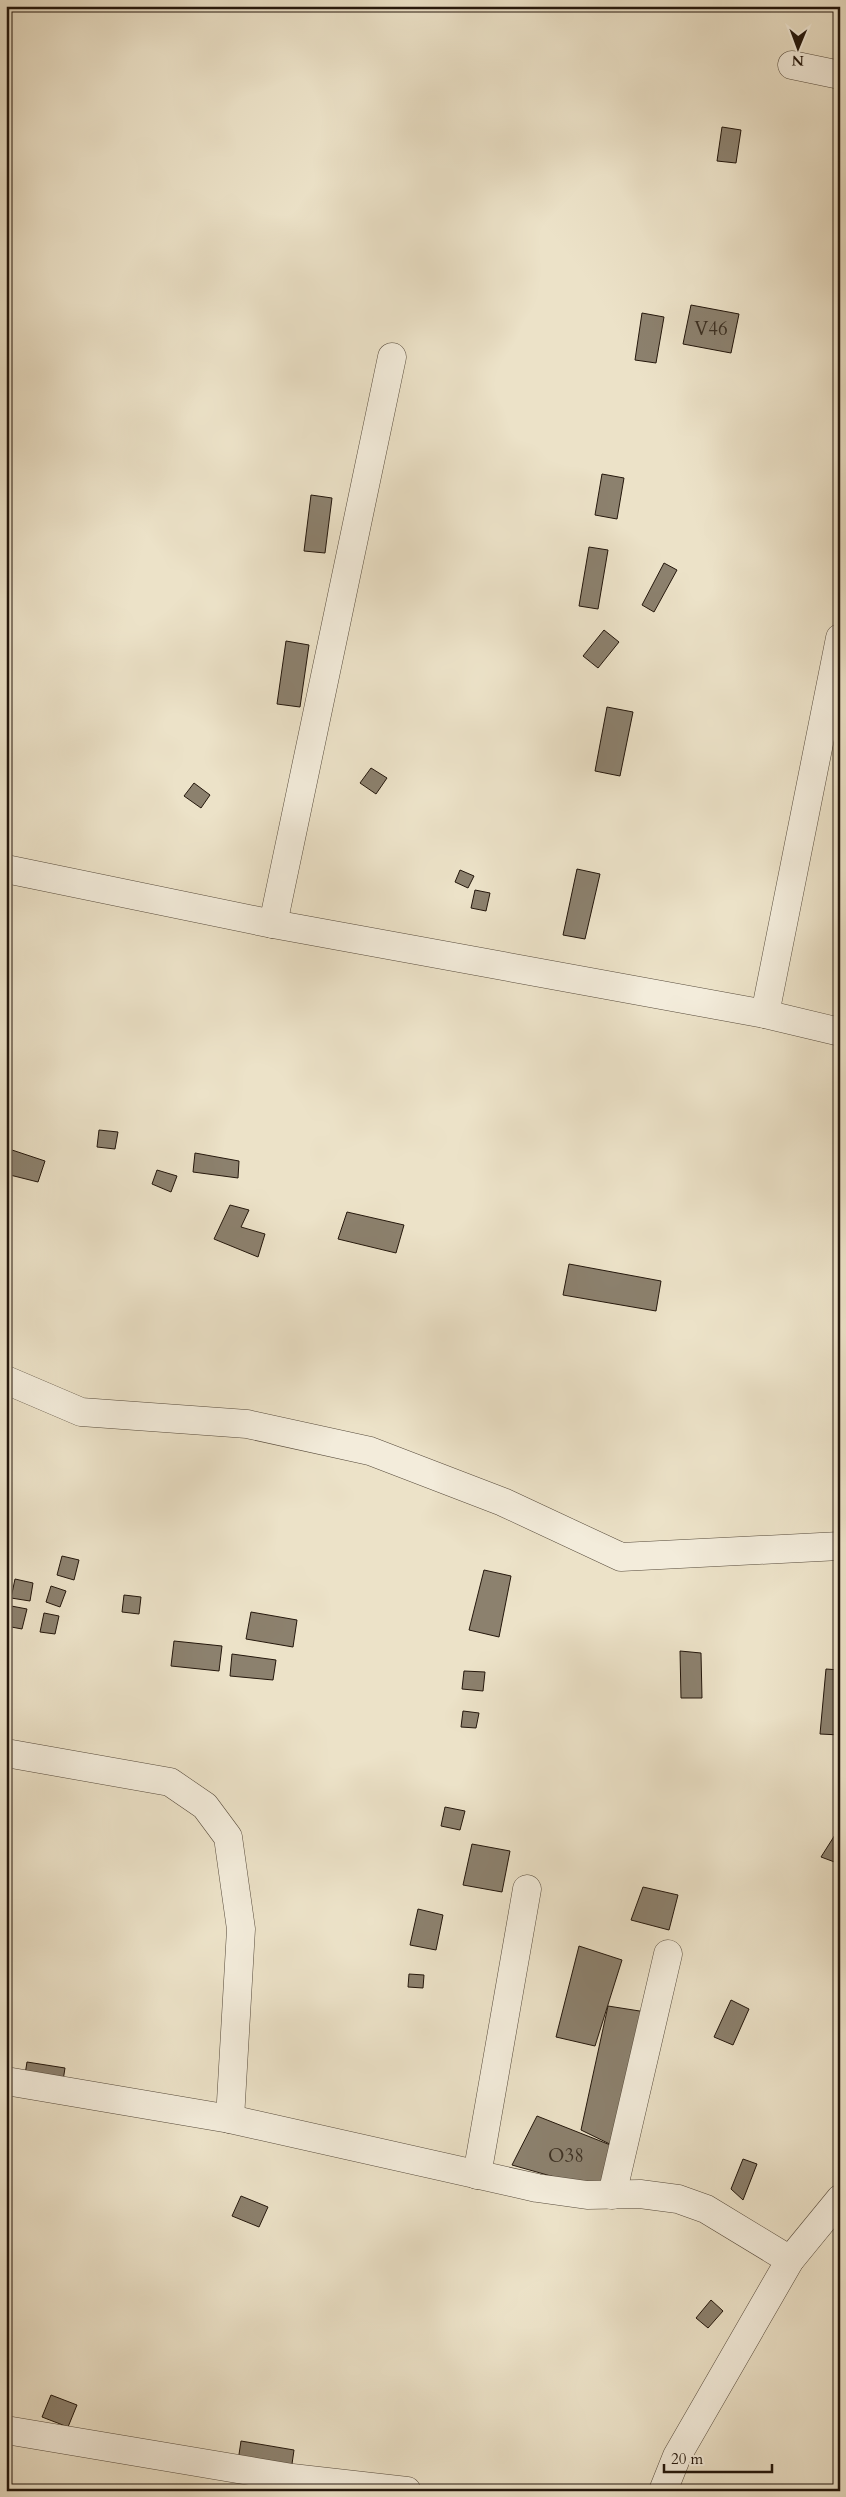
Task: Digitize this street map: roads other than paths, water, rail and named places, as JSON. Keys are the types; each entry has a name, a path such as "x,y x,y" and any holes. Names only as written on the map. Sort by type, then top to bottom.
{"street":[{"path":"792,65 840,75"},
{"path":"273,924 392,357"},
{"path":"765,1014 840,638"},
{"path":"10,872 273,924 765,1014 840,1032"},
{"path":"6,1380 81,1412 247,1424 370,1451 503,1502 621,1557 840,1546"},
{"path":"6,1753 170,1782 205,1806 228,1837 241,1930 230,2119"},
{"path":"476,2175 527,1889"},
{"path":"612,2195 668,1954"},
{"path":"6,2081 230,2119 537,2188 587,2195 640,2194 678,2199 706,2209 790,2260"},
{"path":"663,2491 677,2456 790,2260 840,2200"},
{"path":"6,2430 292,2478 407,2491"}]}
